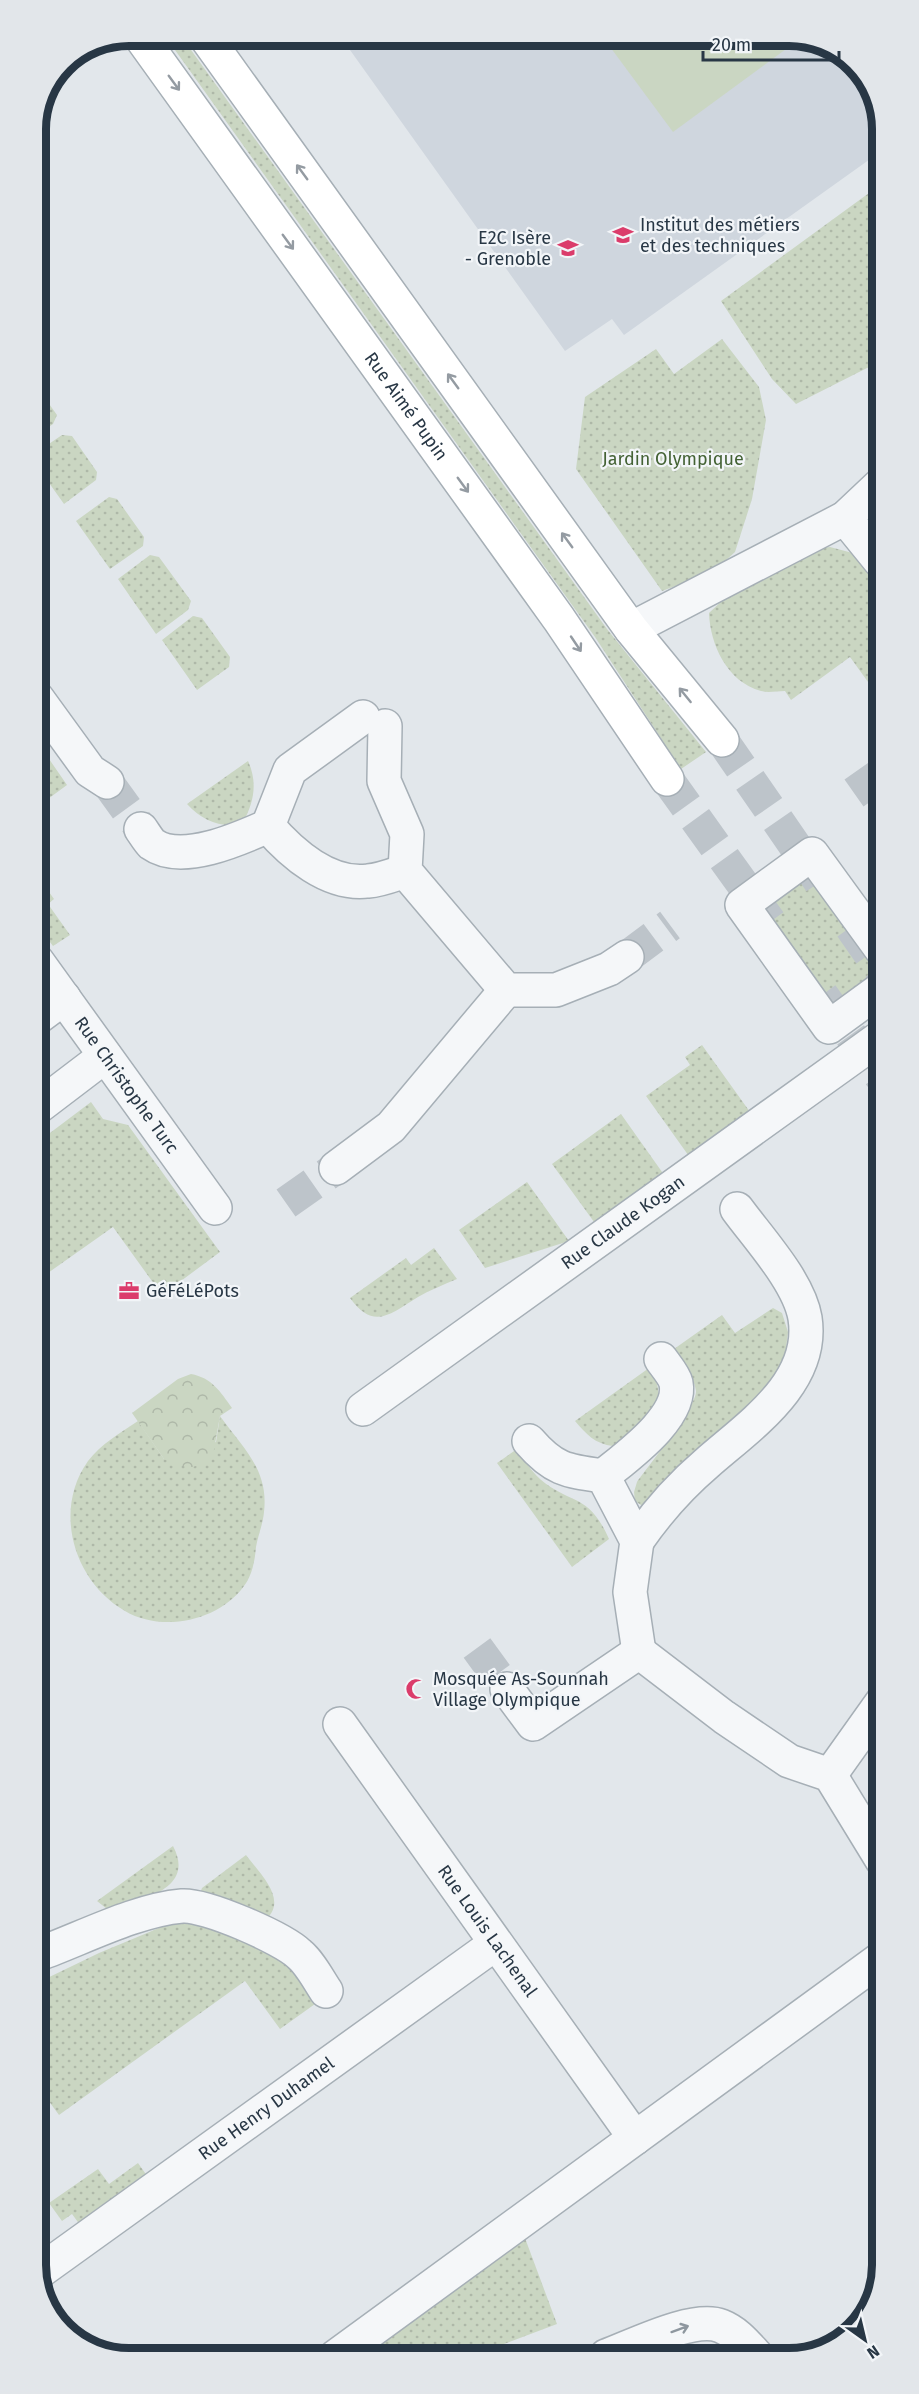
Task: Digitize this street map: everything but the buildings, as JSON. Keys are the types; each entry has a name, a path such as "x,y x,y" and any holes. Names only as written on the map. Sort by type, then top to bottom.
{"street":[{"name":"Rue Aimé Pupin","path":"147,46 559,619 667,779"},
{"path":"212,46 631,629 722,740"},
{"path":"631,629 845,518 872,493"},
{"path":"845,518 872,551"},
{"path":"141,829 152,844 172,852 224,845 268,826 290,770 374,722 384,781 407,834 405,872 506,990 556,990 609,969 627,957"},
{"path":"48,736 107,782"},
{"path":"268,826 286,848 331,876 367,882 405,872"},
{"path":"872,937 812,854 741,905 829,1027 872,996"},
{"name":"Rue Christophe Turc","path":"47,975 215,1208"},
{"path":"336,1168 391,1127 506,990"},
{"path":"47,1011 64,998"},
{"name":"Rue Claude Kogan","path":"363,1409 872,1043"},
{"path":"47,1100 105,1056"},
{"path":"737,1209 793,1287 805,1317 804,1349 784,1392 658,1511 637,1541 630,1592 639,1652 724,1717 789,1761 830,1774 872,1843"},
{"path":"529,1441 545,1460 564,1471 603,1476 640,1445 674,1408 676,1383 661,1359"},
{"path":"603,1476 637,1541"},
{"path":"507,1689 533,1724 639,1652"},
{"path":"830,1774 872,1716"},
{"name":"Rue Louis Lachenal","path":"340,1724 635,2138"},
{"path":"47,1951 150,1912 184,1905 217,1914 280,1939 301,1955 326,1991"},
{"name":"Rue Henry Duhamel","path":"47,2266 495,1944"},
{"path":"348,2347 872,1965"},
{"path":"628,2348 695,2323 719,2325 739,2335 750,2348"}],"shaded area":[{"name":"Institut des métiers et des techniques","path":"347,46 795,47 826,55 852,75 859,83 870,108 872,158 624,335 612,319 565,351"}],"green space":[{"path":"172,46 188,46 607,629 706,752 681,769 595,637"},
{"path":"610,47 789,47 673,132"},
{"path":"872,191 872,367 796,404 772,379 721,301"},
{"name":"Jardin Olympique","path":"722,339 759,387 766,420 752,499 735,552 713,572 662,591 576,469 585,397 656,349 674,374"},
{"path":"47,401 57,415 53,424 47,428"},
{"path":"62,435 72,436 97,472 96,480 64,504 47,480 47,445"},
{"path":"109,497 117,499 144,537 143,546 110,569 76,521"},
{"path":"830,547 860,555 872,568 872,688 850,657 791,700 785,691 761,691 749,686 730,671 717,649 709,613 726,597 798,550"},
{"path":"150,555 159,557 191,601 188,610 156,634 118,579"},
{"path":"193,616 202,618 230,657 229,667 197,690 162,640"},
{"path":"47,756 67,785 47,800"},
{"path":"248,761 254,785 252,801 242,824 226,825 212,822 199,815 187,804"},
{"path":"812,854 872,937 872,996 829,1027 742,905"},
{"path":"47,889 54,899 48,904 70,935 53,946 47,938"},
{"path":"702,1045 750,1112 708,1139 691,1159 646,1096 690,1065 685,1057"},
{"path":"91,1102 103,1119 128,1125 220,1252 162,1295 113,1227 47,1274 47,1135"},
{"path":"621,1114 667,1179 597,1226 552,1164"},
{"path":"527,1182 569,1241 485,1268 459,1230"},
{"path":"434,1248 457,1279 382,1316 375,1317 367,1314 350,1298 406,1258 411,1265"},
{"path":"773,1308 782,1313 788,1332 785,1357 773,1386 644,1507 635,1501 634,1492 637,1482 681,1422 694,1399 696,1391 693,1380 674,1349 722,1315 735,1333"},
{"path":"649,1368 656,1381 657,1404 644,1423 624,1439 613,1446 601,1443 587,1434 575,1421"},
{"path":"191,1374 210,1382 232,1408 220,1416 213,1455 202,1464 189,1468 164,1459 132,1413 178,1379"},
{"path":"220,1416 252,1460 262,1484 263,1516 251,1573 247,1582 233,1598 220,1608 205,1615 172,1622 140,1618 107,1598 92,1582 81,1563 74,1543 71,1522 72,1501 77,1480 88,1461 99,1449 138,1421 164,1459 216,1442"},
{"path":"517,1449 540,1479 586,1506 601,1524 609,1539 572,1567 497,1463"},
{"path":"173,1846 178,1861 177,1874 171,1884 147,1897 107,1909 97,1901"},
{"path":"246,1855 265,1879 273,1896 274,1905 264,1921 199,1896 202,1888"},
{"path":"183,1918 263,1939 322,1999 280,2029 245,1981 59,2115 47,2101 47,1978 99,1953"},
{"path":"138,2163 150,2180 83,2229 72,2214 62,2221 49,2203 98,2169 109,2184"},
{"path":"522,2230 557,2324 494,2348 361,2347"}],"tunnel":[{"path":"722,740 820,882"},
{"path":"667,779 770,922"},
{"path":"854,793 872,780"},
{"path":"107,782 141,829"},
{"path":"627,957 670,925"},
{"path":"851,927 872,957"},
{"path":"822,995 872,1064"},
{"path":"286,1203 336,1168"},
{"path":"477,1648 507,1689"}],"place":[{"name":"Institut des métiers et des techniques","path":"623,235"},
{"name":"E2C Isère - Grenoble","path":"568,248"},
{"name":"GéFéLéPots","path":"129,1291"},
{"name":"Mosquée As-Sounnah Village Olympique","path":"416,1689"}]}
